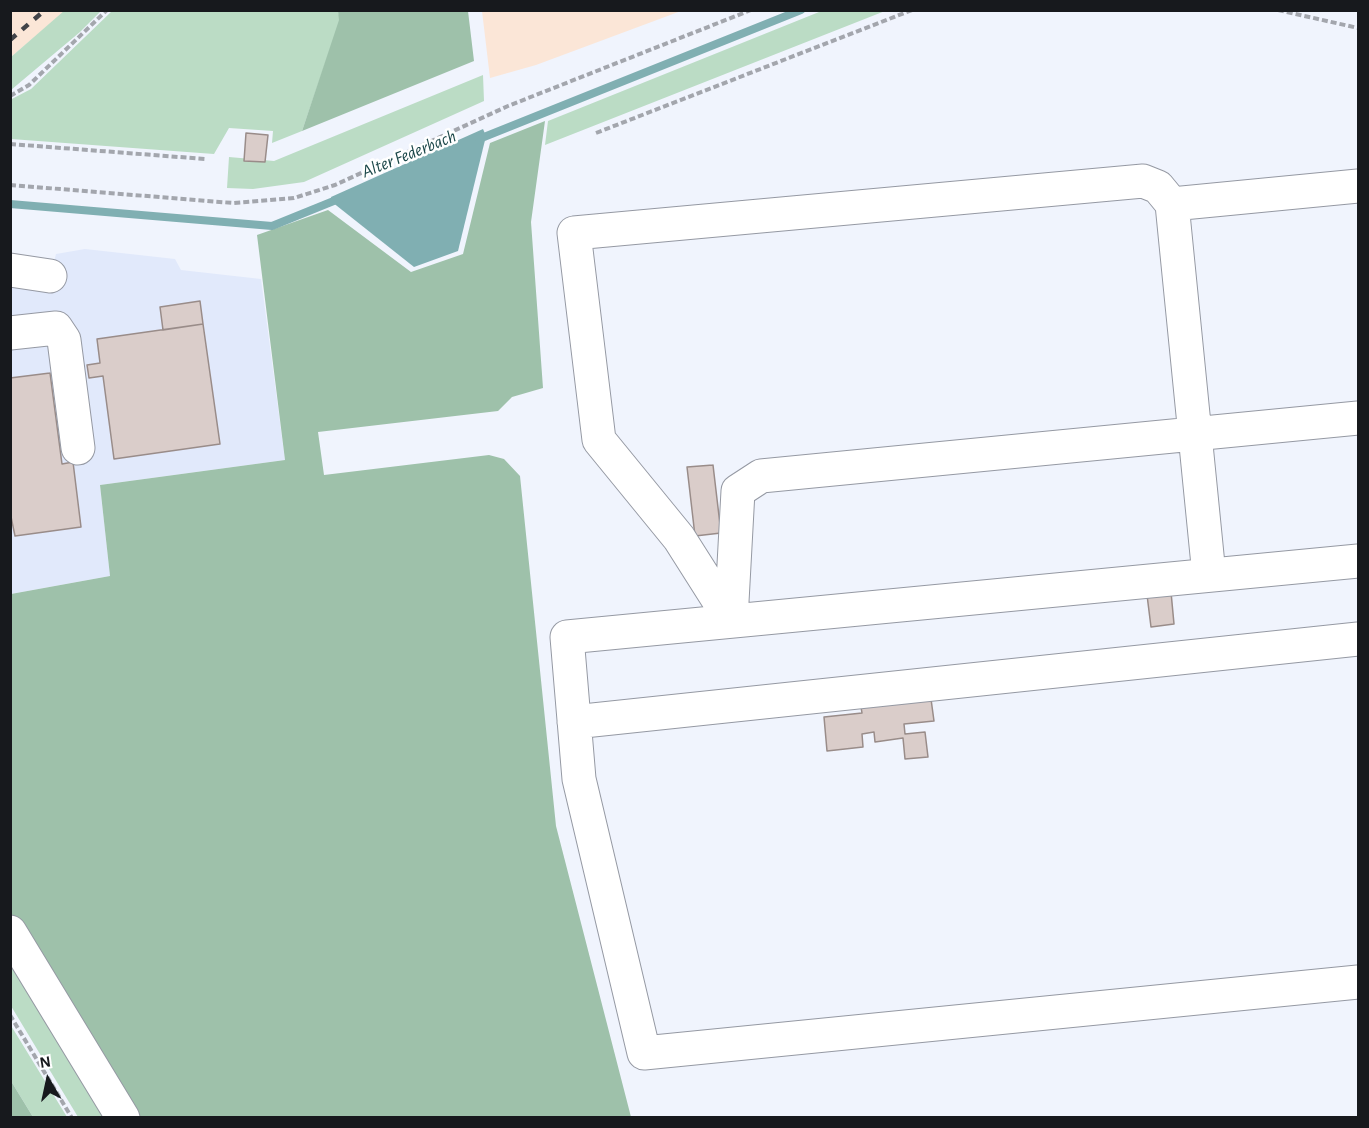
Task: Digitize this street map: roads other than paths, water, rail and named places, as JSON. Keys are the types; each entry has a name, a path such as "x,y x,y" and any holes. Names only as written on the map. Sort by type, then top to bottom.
{"lane":[{"path":"731,620 679,538 599,440 574,233 1143,181 1158,187 1172,204 1209,575"},
{"path":"1172,204 1359,186"},
{"path":"10,270 50,276"},
{"path":"10,333 56,328 64,340 78,448"},
{"path":"731,620 738,491 761,476 1359,418"},
{"path":"1359,561 567,637 579,778 644,1053 1359,982"},
{"path":"574,722 1359,639"},
{"path":"10,932 123,1118"}],"water":[{"path":"483,129 486,136 458,251 414,267 332,202 331,197"}],"waterway":[{"name":"Alter Federbach","path":"479,139 801,10"},
{"name":"Alter Federbach","path":"10,204 272,226 341,198"}],"railway":[{"path":"10,40 45,10"}]}
